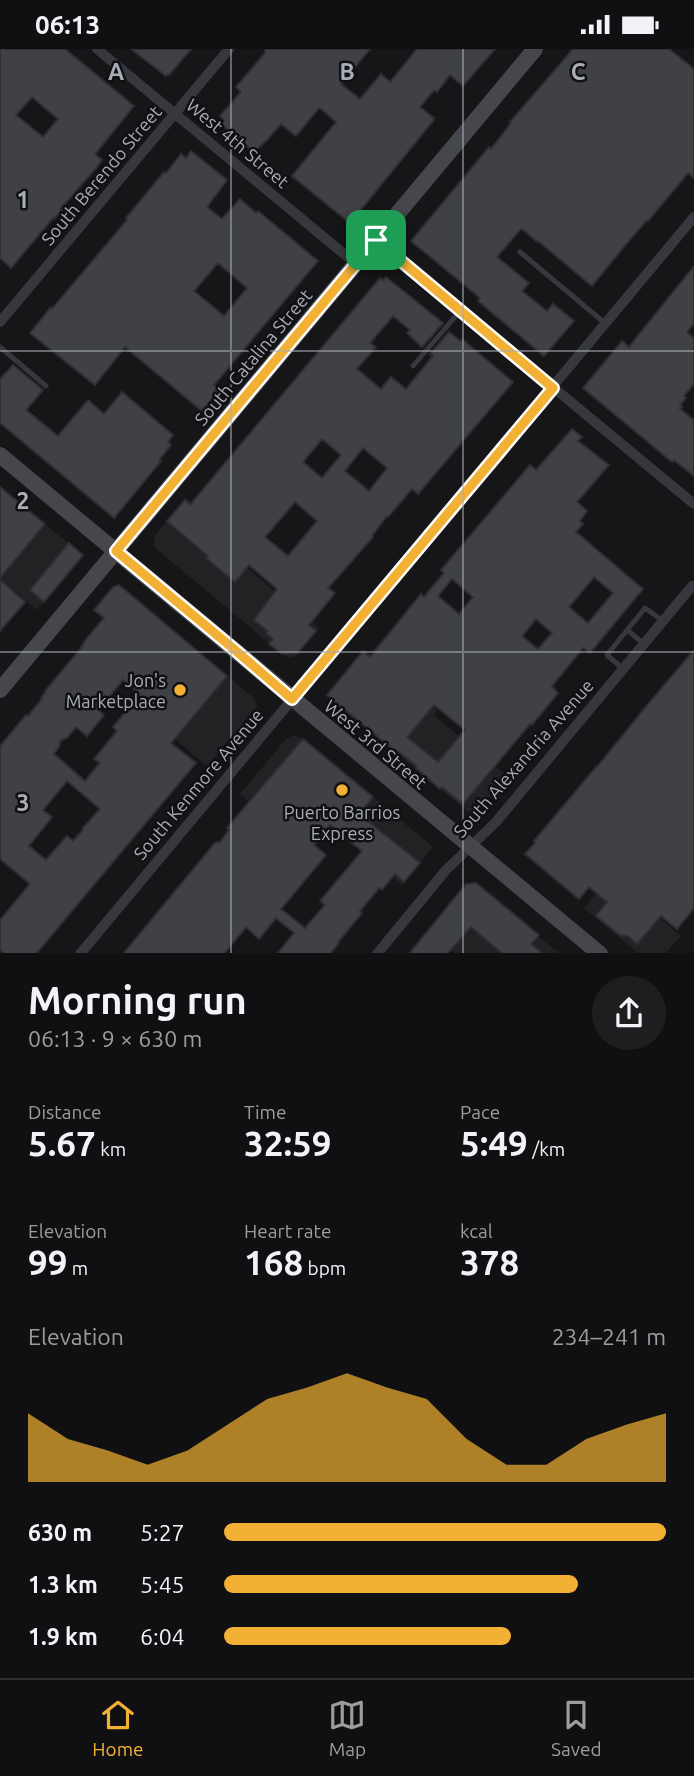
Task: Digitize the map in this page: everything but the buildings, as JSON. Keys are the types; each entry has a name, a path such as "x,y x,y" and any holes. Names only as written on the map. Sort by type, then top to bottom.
{"street":[{"name":"West 4th Street","path":"97,49 356,264"},
{"name":"South Berendo Street","path":"0,322 229,49"},
{"name":"South Catalina Street","path":"0,690 535,49"},
{"name":"South Kenmore Avenue","path":"81,953 694,217"},
{"path":"376,240 694,504"},
{"name":"West 3rd Street","path":"0,455 599,953"},
{"name":"South Alexandria Avenue","path":"378,953 446,870 496,822 694,586"}],"lane":[{"path":"520,252 606,324"},
{"path":"413,366 460,311"},
{"path":"0,347 46,386"},
{"path":"623,669 607,655 645,608 663,621"},
{"path":"627,630 644,644"}],"shaded area":[{"path":"0,487 83,555 37,610 0,580"},
{"path":"186,498 256,556 247,568 319,628 296,656 290,658 282,654 154,547 156,534"},
{"path":"119,585 255,699 257,707 207,766 132,704 162,667 94,610 113,587"},
{"path":"364,649 437,710 434,715 507,776 476,813 468,812 327,695"},
{"path":"294,735 303,739 433,847 402,885 331,825 308,851 240,794 286,739"},
{"path":"610,877 681,936 666,953 638,953 584,908"},
{"path":"476,883 559,953 455,953 427,931 466,884"}],"place":[{"name":"Jon's Marketplace","path":"180,690"},
{"name":"Puerto Barrios Express","path":"342,790"}],"route":[{"path":"376,240 553,388 292,699 116,551 376,240"}]}
